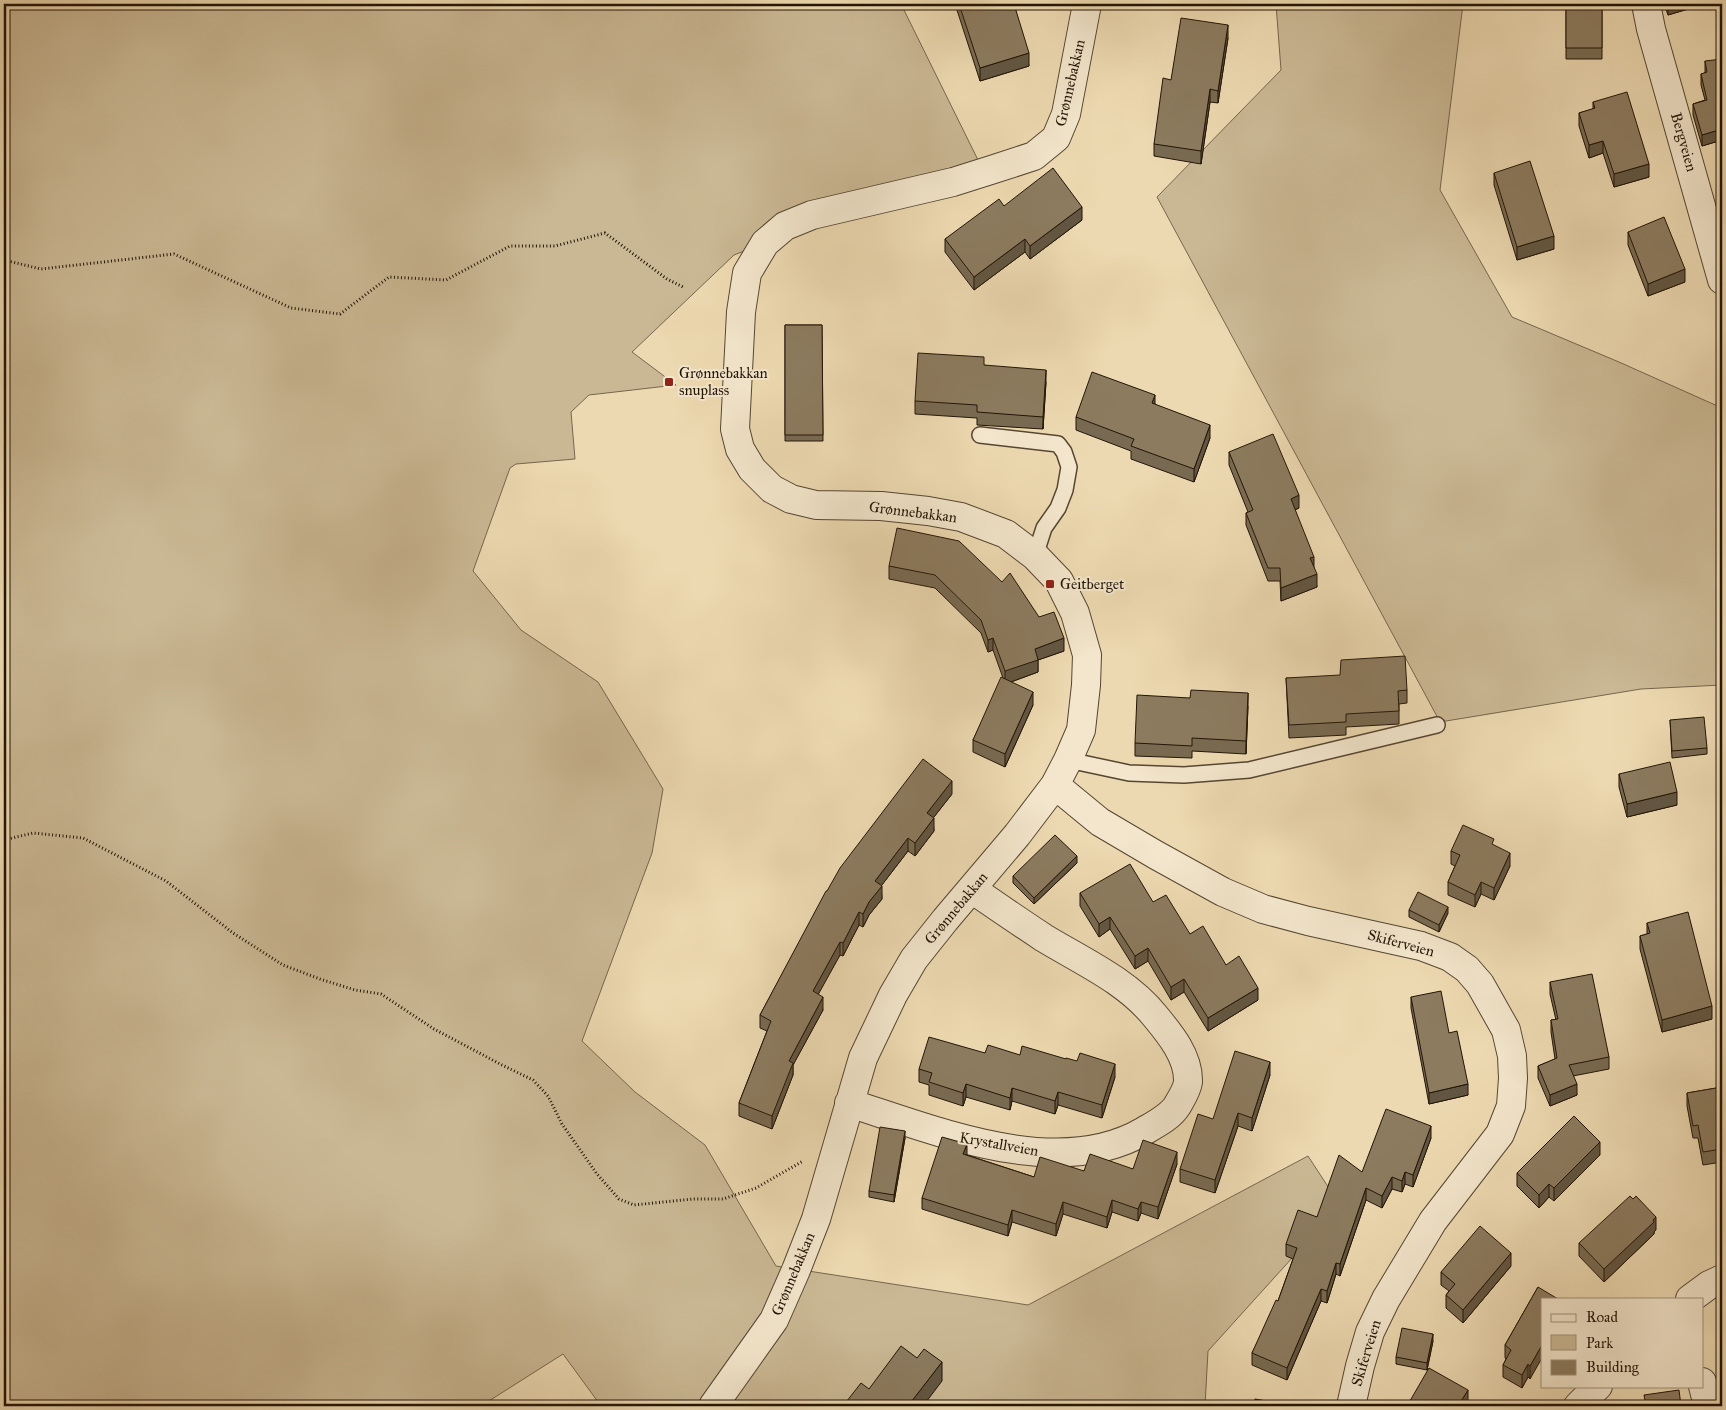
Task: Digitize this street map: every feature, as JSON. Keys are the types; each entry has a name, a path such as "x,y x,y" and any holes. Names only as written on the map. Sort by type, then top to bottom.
{"street":[{"name":"Grønnebakkan","path":"713,1406 774,1320 796,1270 816,1219 838,1145 848,1103 863,1058 893,995 914,959 944,920 972,889 1056,785 1080,730 1086,686 1087,655 1075,614 1059,581 1035,556 1006,534 961,517 928,511 881,506 816,505 792,498 772,489 752,469 740,449 735,429 741,312 747,273 765,243 785,226 812,215 953,182 1034,156 1056,138 1066,114 1087,4"},
{"name":"Bergveien","path":"1646,4 1651,29 1722,280"},
{"name":"Skiferveien","path":"1056,785 1108,827 1156,856 1223,892 1263,909 1421,946 1450,957 1467,969 1480,984 1506,1030 1512,1056 1514,1078 1511,1106 1500,1134 1433,1221 1386,1298 1370,1332 1351,1406"},
{"name":"Krystallveien","path":"848,1103 928,1130 1018,1150 1051,1152 1083,1150 1110,1145 1135,1136 1174,1110 1183,1096 1188,1083 1182,1054 1155,1014 1111,978 1044,937 972,889"},
{"path":"1691,1298 1722,1278"},
{"path":"1578,1406 1596,1388"},
{"path":"1704,1388 1708,1406"}],"lane":[{"path":"980,435 1058,444 1064,452 1069,466 1065,490 1058,508 1044,528 1035,556"},
{"path":"1068,760 1129,773 1184,775 1249,770 1437,725"}],"path":[{"path":"4,260 41,269 174,254 291,308 340,314 389,277 446,280 510,246 555,246 605,233 667,279 683,287"},
{"path":"4,840 33,833 82,838 166,881 233,932 282,965 355,990 381,994 434,1028 533,1080 548,1096 562,1124 597,1174 619,1200 634,1205 694,1199 723,1199 756,1188 786,1170 838,1145"}],"green space":[{"path":"4,4 901,4 978,160 734,255 632,352 676,385 589,395 571,412 575,459 516,464 510,468 473,571 521,630 598,682 663,789 652,853 582,1041 635,1092 705,1145 776,1266 1028,1305 1308,1156 1340,1205 1208,1351 1205,1406 601,1406 563,1354 481,1406 4,1406"},
{"path":"1276,4 1463,4 1440,190 1512,317 1722,408 1722,685 1641,689 1440,722 1157,197 1281,70"}],"building":[{"path":"959,4 1014,4 1029,53 980,68"},
{"path":"1566,4 1602,4 1602,48 1566,48"},
{"path":"1181,18 1228,25 1218,91 1210,89 1201,151 1154,144 1163,78 1171,80"},
{"path":"1722,59 1722,107 1719,107 1722,129 1702,135 1693,104 1707,100 1701,74 1707,72 1705,61"},
{"path":"1627,92 1649,164 1614,174 1603,141 1589,145 1579,113 1595,108 1593,102"},
{"path":"1530,161 1554,236 1517,247 1494,173"},
{"path":"1053,168 1082,207 1030,246 1025,239 974,277 945,239 999,199 1004,206"},
{"path":"1664,217 1685,269 1648,284 1628,232"},
{"path":"785,325 822,325 823,435 785,435"},
{"path":"918,353 984,357 984,365 1046,370 1043,417 977,412 977,405 915,401"},
{"path":"1092,372 1155,395 1152,403 1210,425 1194,469 1131,446 1134,439 1076,417"},
{"path":"1273,434 1299,495 1291,499 1314,557 1310,558 1317,574 1281,588 1280,568 1268,568 1246,513 1253,510 1229,452"},
{"path":"897,528 959,541 1002,582 1010,573 1039,617 1054,612 1064,638 1035,649 1038,660 1005,671 993,638 988,640 981,620 935,575 889,566"},
{"path":"1405,656 1407,690 1398,691 1399,711 1346,714 1346,722 1289,725 1286,678 1340,675 1341,660"},
{"path":"1001,677 1033,692 1005,754 973,740"},
{"path":"1191,690 1248,693 1246,741 1192,738 1192,746 1135,743 1137,695 1190,698"},
{"path":"1704,717 1707,748 1672,751 1670,720"},
{"path":"923,759 952,781 927,813 934,818 915,843 908,838 875,881 882,886 869,902 863,914 859,912 843,943 840,942 813,991 823,997 789,1061 793,1063 772,1116 739,1103 771,1021 760,1015 826,891 840,868"},
{"path":"1670,762 1677,792 1627,804 1619,774"},
{"path":"1463,825 1494,839 1492,844 1510,853 1494,888 1481,882 1475,895 1448,882 1460,855 1451,851"},
{"path":"1055,835 1077,856 1034,898 1013,876"},
{"path":"1130,864 1153,902 1166,895 1190,934 1203,926 1226,965 1239,956 1258,988 1208,1018 1184,979 1171,987 1148,948 1135,956 1110,917 1099,924 1080,893"},
{"path":"1418,892 1448,907 1439,925 1409,910"},
{"path":"1688,912 1712,1006 1662,1020 1640,936 1650,933 1647,923"},
{"path":"1592,974 1609,1057 1569,1065 1577,1084 1550,1095 1538,1066 1557,1058 1551,1020 1558,1019 1550,982"},
{"path":"1441,991 1449,1033 1457,1031 1468,1084 1429,1093 1411,997"},
{"path":"929,1037 985,1053 988,1045 1020,1055 1022,1046 1066,1059 1077,1061 1080,1053 1115,1064 1102,1105 1058,1092 1055,1101 1012,1088 1010,1098 966,1084 963,1093 929,1082 932,1073 919,1069"},
{"path":"1235,1051 1270,1062 1252,1118 1238,1113 1215,1180 1180,1169 1198,1114 1213,1119"},
{"path":"1722,1087 1722,1149 1703,1152 1698,1125 1693,1126 1687,1093"},
{"path":"1386,1109 1431,1126 1413,1175 1405,1172 1402,1181 1392,1177 1382,1196 1366,1188 1340,1264 1336,1263 1327,1291 1321,1289 1287,1368 1252,1353 1276,1300 1278,1301 1297,1248 1286,1244 1298,1210 1317,1217 1339,1155 1362,1172"},
{"path":"1574,1116 1600,1142 1554,1188 1549,1184 1539,1195 1517,1173"},
{"path":"880,1127 905,1131 894,1195 869,1191"},
{"path":"942,1137 967,1144 963,1154 1034,1177 1040,1157 1084,1171 1090,1154 1133,1169 1143,1140 1177,1152 1158,1207 1141,1202 1138,1209 1112,1200 1107,1217 1063,1202 1056,1224 1012,1210 1008,1225 922,1198"},
{"path":"1630,1196 1633,1199 1636,1196 1656,1217 1653,1220 1654,1222 1604,1269 1579,1243"},
{"path":"1480,1226 1511,1253 1463,1310 1446,1295 1455,1284 1441,1272"},
{"path":"1538,1287 1556,1298 1541,1298 1541,1347 1530,1366 1528,1364 1522,1375 1503,1365 1511,1350 1505,1345"},
{"path":"1402,1328 1433,1334 1427,1363 1396,1357"},
{"path":"901,1346 917,1358 924,1349 942,1362 908,1406 843,1406 861,1383 869,1389"},
{"path":"1429,1368 1468,1390 1458,1406 1407,1406"},
{"path":"1679,1390 1681,1406 1646,1406 1644,1395"},
{"path":"1255,1399 1290,1405 1290,1406 1254,1406"}],"place":[{"name":"Grønnebakkan snuplass","path":"669,382"},
{"name":"Geitberget","path":"1050,584"}]}
